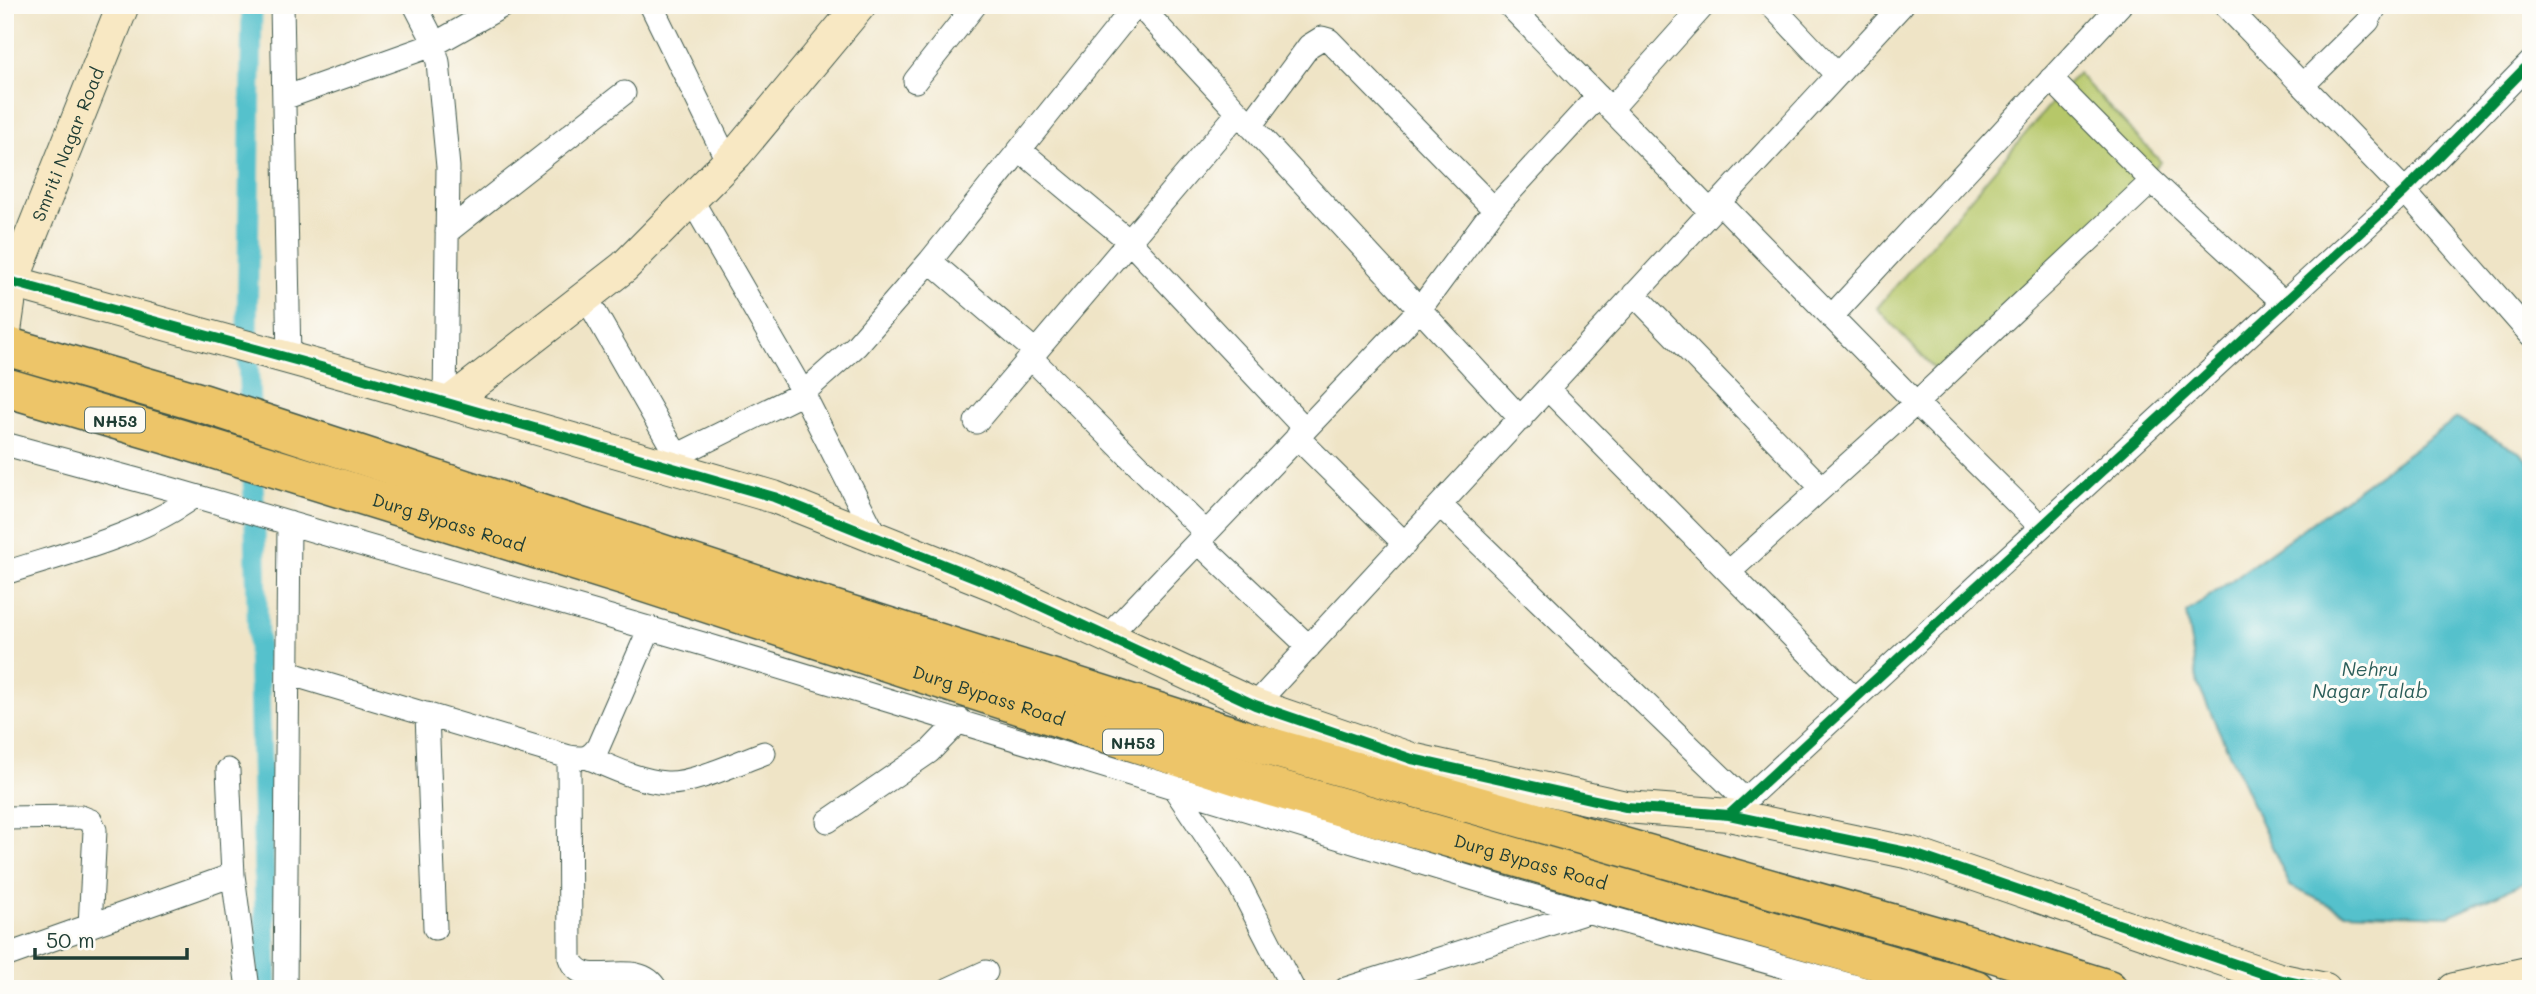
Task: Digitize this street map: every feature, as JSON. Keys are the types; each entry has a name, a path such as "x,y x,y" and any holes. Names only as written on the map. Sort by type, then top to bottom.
{"highway":[{"name":"Durg Bypass Road","path":"20,350 205,404 788,596 1253,742 1958,942 2108,989"},
{"name":"Durg Bypass Road","path":"14,390 208,447 639,582 1268,786 1975,989"}],"street":[{"name":"Smriti Nagar Road","path":"5,331 9,281 123,5"},
{"path":"282,5 289,359"},
{"path":"415,5 438,62 448,167 447,403"},
{"path":"284,98 433,45 504,5"},
{"path":"651,5 728,162"},
{"path":"447,403 624,267 728,162 860,5"},
{"path":"915,81 975,5"},
{"path":"668,460 803,393 856,346 930,261 1138,5 1521,419"},
{"path":"1509,5 1604,103 1831,317 2041,527"},
{"path":"1107,637 1420,309 1494,209 1704,5"},
{"path":"1771,5 1837,75"},
{"path":"1255,705 1902,5"},
{"path":"1831,317 2120,5"},
{"path":"2225,5 2405,191 2531,335"},
{"path":"2302,85 2368,20 2376,5"},
{"path":"976,422 1129,241 1309,46 1322,38 1329,40 1494,209"},
{"path":"1737,807 2405,191 2531,62"},
{"path":"2051,79 2152,181 2284,303"},
{"path":"447,232 624,93"},
{"path":"1020,150 1129,241 1301,433 1405,544"},
{"path":"1729,572 1916,403 2152,181"},
{"path":"691,199 803,393 877,539"},
{"path":"930,261 1033,354 1308,647"},
{"path":"9,281 447,403 668,460 774,497 1002,588 1255,705 1412,759 1626,807 1737,807 1911,853 2282,979 2325,989"},
{"path":"1634,294 1822,488"},
{"path":"586,297 668,460"},
{"path":"1548,389 1854,699"},
{"path":"5,444 195,496 650,628 960,720 1504,888 1864,989"},
{"path":"5,573 148,525 172,513 195,496"},
{"path":"1440,505 1737,807"},
{"path":"285,989 289,523"},
{"path":"579,757 598,747 650,628"},
{"path":"288,673 579,757 638,778 666,783 683,782 764,752"},
{"path":"427,714 435,928"},
{"path":"828,821 929,752 960,720"},
{"path":"579,757 570,958 573,967 584,976 639,975 648,978 656,989"},
{"path":"228,770 233,875 248,989"},
{"path":"1172,785 1239,884 1293,989"},
{"path":"5,818 81,817 91,821 95,830 90,926"},
{"path":"5,956 233,875"},
{"path":"1346,989 1590,911"},
{"path":"949,989 986,972"},
{"path":"2455,989 2531,972"}],"green space":[{"path":"2077,73 2161,162 1936,371 1877,308"}],"water":[{"name":"Nehru Nagar Talab","path":"2457,418 2519,452 2531,464 2531,880 2448,916 2344,912 2290,886 2198,685 2186,613"}],"waterway":[{"path":"252,5 247,335 255,527 267,989"}],"cycle path":[{"path":"1729,815 2405,191 2531,62"},
{"path":"5,280 357,377 774,497 1002,588 1255,705 1412,759 1626,807 1729,815 1911,853 2282,980 2325,989"}]}
